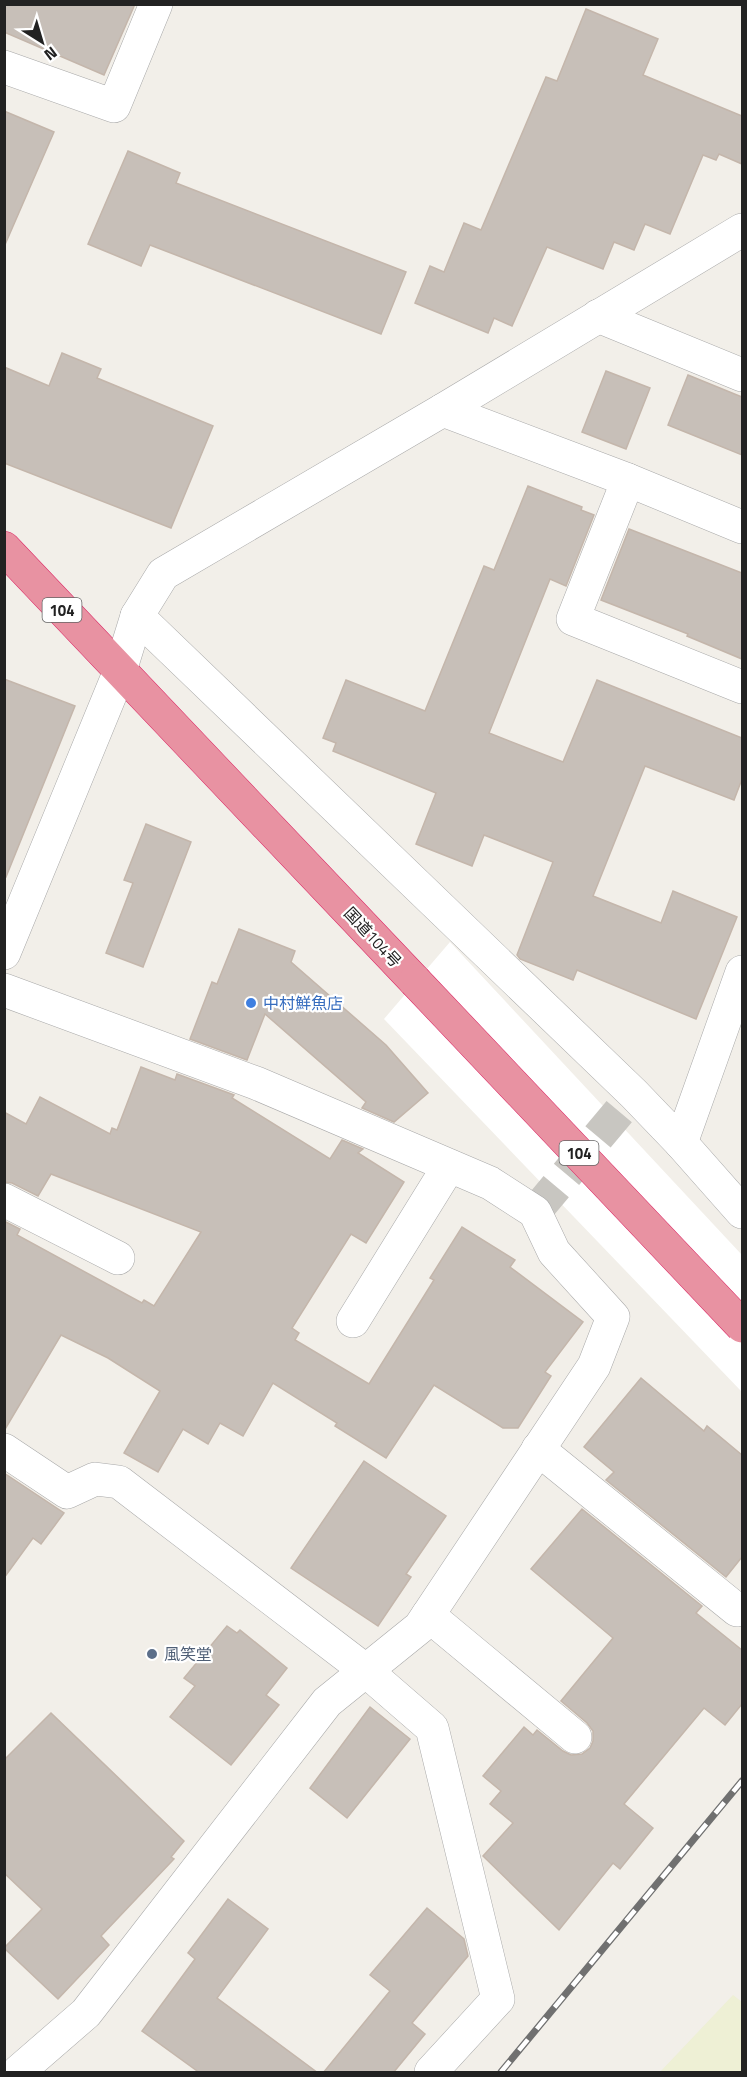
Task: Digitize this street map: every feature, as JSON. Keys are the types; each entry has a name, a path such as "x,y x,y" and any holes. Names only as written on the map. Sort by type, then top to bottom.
{"highway":[{"name":"国道104号","path":"4,548 742,1326"}],"street":[{"path":"4,67 114,105 156,4"},
{"path":"4,953 120,671 137,616 163,574 443,410 742,230"},
{"path":"598,316 742,375"},
{"path":"443,410 742,526"},
{"path":"628,480 573,619 742,687"},
{"path":"137,616 634,1094 742,1212"},
{"path":"681,1143 742,972"},
{"path":"4,990 256,1083 490,1183 535,1212 554,1252 613,1317 594,1366 420,1627 327,1702 86,2013 18,2073"},
{"path":"353,1321 449,1166"},
{"path":"4,1200 118,1258"},
{"path":"538,1449 737,1610"},
{"path":"4,1450 66,1492 95,1479 118,1482 365,1670 432,1728 498,1999 431,2073"},
{"path":"428,1615 575,1737"}],"green space":[{"path":"733,1995 742,2002 742,2072 660,2072"}],"pier":[{"path":"450,942 742,1255 742,1392 384,1019"}],"building":[{"path":"4,4 135,4 104,75 4,32"},
{"path":"586,9 658,39 643,75 742,116 742,164 719,154 716,160 703,155 670,234 645,224 634,250 614,242 603,269 547,247 512,326 494,318 488,333 415,303 430,266 444,272 464,223 481,230 546,77 557,81"},
{"path":"4,111 54,132 4,247"},
{"path":"128,151 180,173 176,183 406,272 381,334 150,245 141,266 88,244"},
{"path":"62,353 101,369 97,378 213,426 171,528 4,463 4,367 49,386"},
{"path":"606,371 650,388 626,449 582,432"},
{"path":"688,375 742,397 742,455 668,425"},
{"path":"528,486 582,507 581,510 594,515 566,586 550,579 489,733 563,762 597,680 742,738 742,779 734,800 645,766 593,896 661,923 673,891 737,917 696,1019 577,970 573,980 520,959 517,955 553,862 484,835 472,866 416,844 436,793 333,751 336,743 323,738 346,680 425,711 484,566 494,570"},
{"path":"629,529 742,573 742,659 687,636 688,634 601,600"},
{"path":"4,679 75,706 6,877 4,876"},
{"path":"146,824 191,842 143,967 106,953 133,883 124,880"},
{"path":"239,929 295,951 291,962 386,1045 428,1093 394,1122 362,1108 366,1102 265,1014 247,1060 190,1039 212,982 217,984"},
{"path":"141,1067 175,1080 177,1074 234,1095 232,1098 330,1159 342,1140 363,1149 358,1153 404,1182 366,1243 351,1234 292,1328 299,1333 295,1340 369,1384 434,1280 430,1278 462,1227 515,1260 510,1267 583,1322 545,1372 551,1376 518,1428 503,1428 434,1385 386,1458 335,1426 337,1423 273,1383 243,1436 220,1423 208,1444 183,1429 158,1472 124,1453 160,1391 108,1358 61,1335 4,1431 4,1221 20,1229 17,1235 142,1303 144,1300 154,1306 201,1232 51,1174 38,1196 12,1183 4,1182 4,1112 26,1124 40,1097 110,1134 112,1128 117,1130"},
{"path":"641,1378 704,1431 707,1426 742,1455 742,1557 726,1577 606,1480 614,1472 584,1447"},
{"path":"364,1461 446,1516 406,1574 411,1577 378,1626 291,1568"},
{"path":"4,1473 64,1513 41,1544 33,1538 4,1578"},
{"path":"582,1509 702,1606 696,1613 742,1650 742,1704 725,1725 704,1708 624,1804 653,1828 620,1869 613,1863 559,1930 483,1856 513,1823 490,1804 501,1791 483,1776 524,1727 533,1735 537,1730 571,1755 582,1754 590,1748 593,1741 593,1731 587,1723 561,1701 613,1638 531,1569"},
{"path":"227,1626 237,1633 240,1630 287,1668 266,1695 279,1705 231,1765 170,1717 195,1686 184,1678"},
{"path":"370,1707 410,1739 347,1818 310,1788"},
{"path":"51,1713 184,1841 171,1857 174,1859 101,1936 109,1945 58,1999 4,1948 42,1909 4,1873 4,1760"},
{"path":"228,1899 268,1929 217,1998 318,2073 200,2073 142,2031 195,1959 188,1953"},
{"path":"427,1908 464,1939 468,1956 412,2023 425,2034 393,2073 323,2073 390,1991 370,1975"}],"tunnel":[{"path":"535,1212 634,1094"}],"railway":[{"path":"501,2072 742,1781"}],"place":[{"name":"中村鮮魚店","path":"251,1003"},
{"name":"風笑堂","path":"152,1654"}]}
